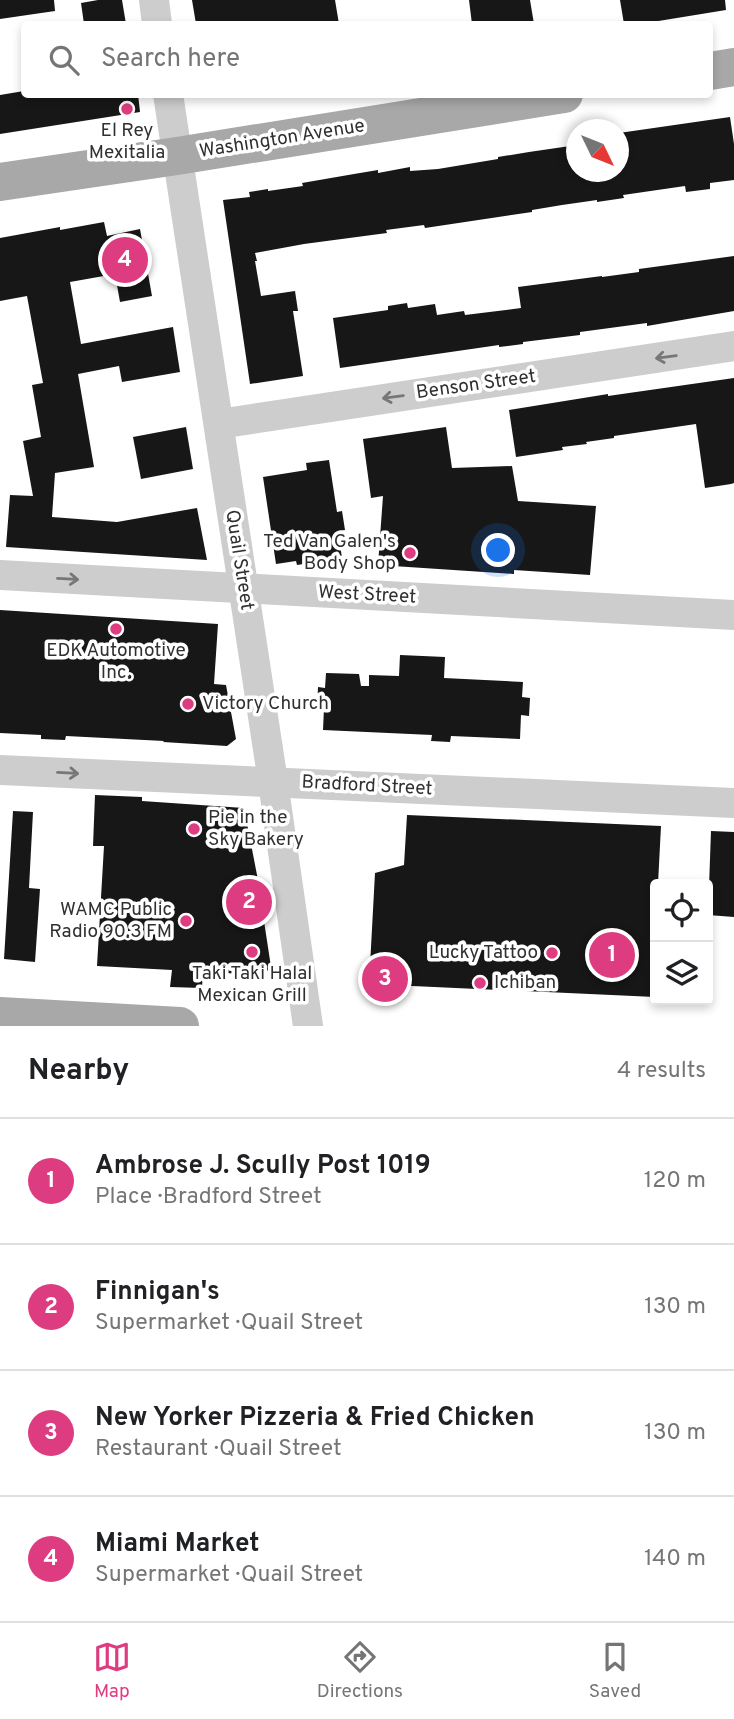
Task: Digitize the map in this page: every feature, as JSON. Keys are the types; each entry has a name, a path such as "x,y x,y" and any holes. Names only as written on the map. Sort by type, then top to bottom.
{"main road":[{"path":"713,71 734,68"},
{"name":"Washington Avenue","path":"0,182 539,98"},
{"path":"0,1016 180,1026"}],"street":[{"path":"154,0 157,21"},
{"name":"Quail Street","path":"169,98 308,1026"},
{"name":"Benson Street","path":"219,424 734,346"},
{"name":"West Street","path":"0,575 734,615"},
{"name":"Bradford Street","path":"0,770 734,803"}],"building":[{"path":"0,0 54,0 55,11 0,19"},
{"path":"122,0 126,21 84,21 81,3"},
{"path":"192,0 335,0 338,21 196,21"},
{"path":"469,0 530,0 534,21 472,21"},
{"path":"620,0 725,0 726,10 658,21 624,21"},
{"path":"21,92 21,98 138,98 140,112 0,134 0,95"},
{"path":"730,117 734,144 734,180 710,183 710,189 686,192 685,186 623,195 624,198 562,205 425,228 424,225 386,230 387,233 255,253 261,296 295,291 298,311 293,311 303,376 250,384 223,200 250,197 249,192 303,186 302,183 378,170 378,173 410,167 410,171 438,169 566,147 566,182 629,182 629,132"},
{"path":"104,222 107,236 140,229 152,296 120,302 115,274 70,282 81,344 173,327 180,372 122,382 119,366 78,374 94,467 55,473 52,517 117,522 197,508 207,560 6,547 10,495 33,496 23,441 41,437 32,385 43,383 27,296 0,301 0,238"},
{"path":"734,256 734,311 647,326 647,323 580,332 580,335 523,344 499,345 340,368 333,318 388,310 388,306 407,303 408,308 435,304 437,315 464,311 465,315 521,308 518,287 639,272 639,269"},
{"path":"734,378 734,483 705,488 696,424 614,436 586,442 587,444 562,447 563,450 516,457 509,410"},
{"path":"186,427 193,469 141,479 133,437"},
{"path":"446,427 452,468 512,466 518,501 596,506 590,575 514,570 514,574 378,565 383,496 371,498 363,439"},
{"path":"329,460 337,512 342,511 345,530 338,531 342,558 297,565 296,561 276,564 263,477 307,470 306,463"},
{"path":"0,610 218,624 214,684 226,685 236,739 227,746 66,736 65,740 41,739 41,735 0,733"},
{"path":"400,655 445,657 444,678 523,682 522,697 530,698 529,716 521,715 520,739 451,736 450,742 431,741 432,735 323,730 324,708 317,708 318,687 325,688 326,673 359,674 361,686 369,686 369,675 399,676"},
{"path":"95,795 244,808 271,967 262,976 203,971 202,988 170,987 172,970 97,966 104,846 93,846"},
{"path":"13,811 33,812 29,888 40,889 35,962 4,959"},
{"path":"407,815 661,826 658,879 650,879 650,997 369,984 375,873 404,865"},
{"path":"711,831 734,832 734,917 713,915 713,879 709,879"}],"place":[{"name":"El Rey Mexitalia","path":"127,109"},
{"name":"Miami Market","path":"125,260"},
{"name":"Ted Van Galen's Body Shop","path":"410,553"},
{"name":"EDK Automotive Inc.","path":"116,629"},
{"name":"Victory Church","path":"188,704"},
{"name":"Pie in the Sky Bakery","path":"194,829"},
{"name":"Finnigan's","path":"249,902"},
{"name":"WAMC Public Radio 90.3 FM","path":"186,921"},
{"name":"Taki Taki Halal Mexican Grill","path":"252,952"},
{"name":"Lucky Tattoo","path":"552,953"},
{"name":"Ambrose J. Scully Post 1019","path":"612,955"},
{"name":"New Yorker Pizzeria & Fried Chicken","path":"385,979"},
{"name":"Ichiban","path":"480,983"}]}
